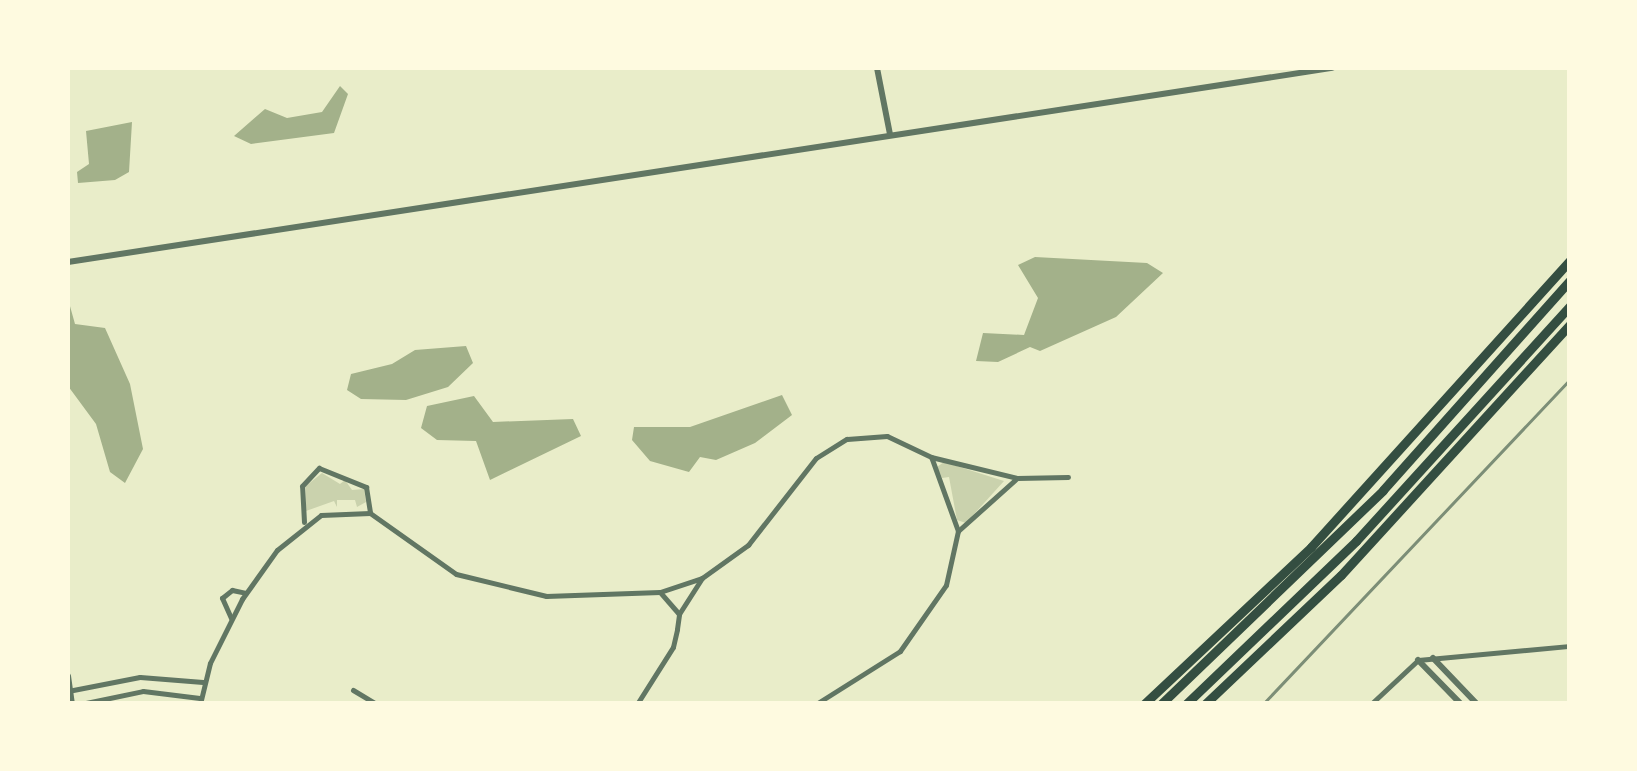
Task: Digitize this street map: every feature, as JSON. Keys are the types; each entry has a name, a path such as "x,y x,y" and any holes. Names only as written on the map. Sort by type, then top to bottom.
{"highway":[{"path":"1144,704 1311,547 1570,260"},
{"path":"1161,704 1383,490 1570,280"},
{"path":"1186,704 1356,542 1570,306"},
{"path":"1205,704 1342,574 1493,411 1570,321"}],"street":[{"path":"877,68 890,134"},
{"path":"68,262 1332,68"},
{"path":"81,704 154,691 200,701 203,682 246,593 304,522 341,511 370,513 472,580 572,598 660,592 702,578 748,545 792,484 831,446 867,435 886,436 932,457 1017,478 1068,477"},
{"path":"816,704 878,668 915,635 946,585 958,531 932,457"},
{"path":"304,522 302,486 319,468 366,486 370,513"},
{"path":"958,531 1017,478"},
{"path":"637,704 673,648 679,614 702,578"},
{"path":"660,592 679,614"},
{"path":"232,618 221,607 224,594 246,593"},
{"path":"1372,704 1418,660 1570,646"},
{"path":"1433,658 1477,704"},
{"path":"1418,660 1461,704"},
{"path":"68,676 70,703"},
{"path":"69,690 153,678 203,682"},
{"path":"153,678 154,691"},
{"path":"354,690 376,704"}],"shaded area":[{"path":"340,86 348,94 334,133 251,144 234,136 265,109 287,118 322,112"},
{"path":"132,122 129,172 115,180 78,183 77,172 89,164 86,131"},
{"path":"1035,257 1147,263 1163,273 1116,317 1040,351 1030,347 998,362 976,361 983,333 1024,335 1038,298 1018,265"},
{"path":"68,299 75,324 105,328 130,384 143,449 125,483 110,472 96,424 68,386"},
{"path":"466,346 473,363 448,387 406,400 361,399 347,390 351,374 392,364 415,350"},
{"path":"782,395 792,415 755,443 716,460 700,457 689,472 650,461 632,440 634,427 690,427"},
{"path":"474,396 493,422 573,419 581,436 490,480 476,441 437,440 421,428 427,406"},
{"path":"944,462 1004,481 966,523 957,520 949,477 942,478 937,467"},
{"path":"322,473 340,484 345,480 352,490 364,489 366,502 357,507 355,500 337,500 337,507 334,501 306,511 306,486"}],"railway":[{"path":"1263,704 1570,379"}]}
